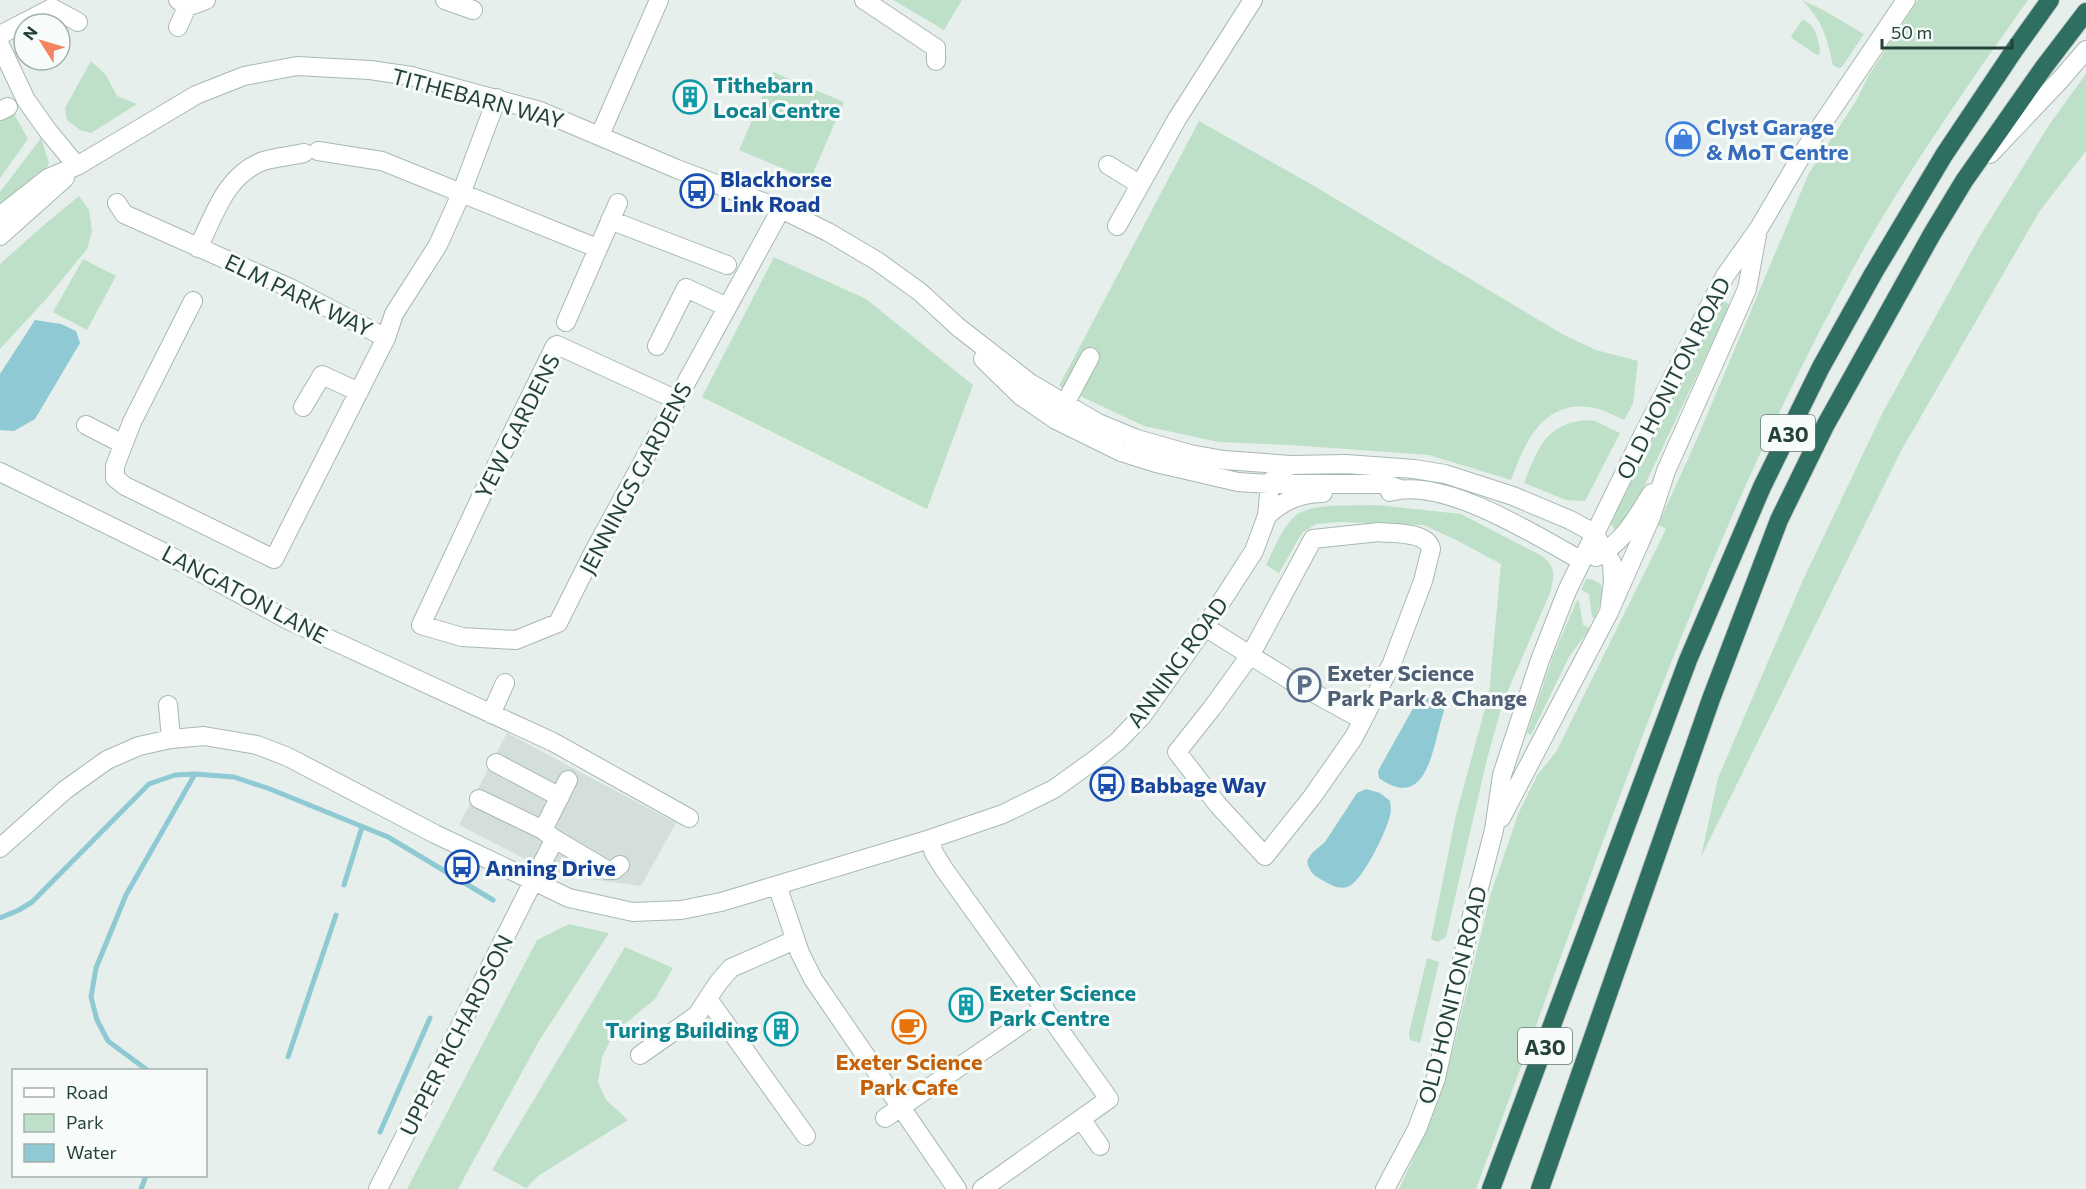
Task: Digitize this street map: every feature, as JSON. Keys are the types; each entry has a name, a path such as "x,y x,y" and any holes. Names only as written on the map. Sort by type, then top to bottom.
{"highway":[{"name":"A30","path":"1491,1189 1688,660 1762,487 1821,368 1873,274 1944,155 2050,0"},
{"name":"A30","path":"1540,1189 1711,699 1779,520 1825,426 1868,347 1964,182 2044,67 2086,12"}],"street":[{"path":"178,27 182,3 206,0"},
{"path":"445,0 473,10"},
{"path":"600,135 658,0"},
{"path":"864,0 936,48 936,61"},
{"path":"1117,226 1139,183 1253,0"},
{"name":"OLD HONITON ROAD","path":"1385,1189 1418,1129 1436,1078 1482,873 1494,830 1502,775 1540,660 1581,561 1725,276 1759,228 1806,148 1906,0"},
{"path":"0,35 52,8 78,22"},
{"path":"0,45 26,100 77,166"},
{"path":"1964,182 2086,50"},
{"name":"TITHEBARN WAY","path":"0,216 48,178 77,166 196,95 244,76 297,66 370,70 411,76 540,111 676,169 782,210 828,232 877,261 920,292 958,327 974,349 1021,396 1060,412 1098,423 1137,440 1224,460 1291,465 1347,464 1414,468 1445,474 1513,496 1570,520 1594,533"},
{"name":"ELM PARK WAY","path":"117,203 124,214 292,289 386,338 394,314 438,245 461,194 496,98"},
{"name":"ELM PARK WAY","path":"198,248 227,189 247,169 265,160 311,152 382,161 597,248"},
{"path":"1108,165 1139,183"},
{"name":"TITHEBARN WAY","path":"0,236 77,166"},
{"path":"566,322 618,203"},
{"name":"JENNINGS GARDENS","path":"421,625 462,638 516,640 558,623 593,553 782,210"},
{"path":"610,220 727,265"},
{"name":"OLD HONITON ROAD","path":"1494,830 1609,612 1651,517 1666,471 1747,289 1759,228"},
{"path":"657,346 686,288 727,307"},
{"path":"192,301 132,422 115,466 115,478 125,486 274,559 386,338"},
{"name":"YEW GARDENS","path":"421,625 555,346 677,400"},
{"path":"1060,412 1090,357"},
{"path":"303,407 322,375 359,392"},
{"name":"TITHEBARN WAY","path":"1060,412 1111,448 1156,463 1238,482 1386,484 1400,489"},
{"path":"86,425 123,444"},
{"name":"TITHEBARN WAY","path":"1224,460 1261,474 1270,484"},
{"path":"1270,484 1278,472 1291,465"},
{"name":"OLD HONITON ROAD","path":"1581,561 1592,559 1606,551 1628,532 1666,471"},
{"name":"LANGATON LANE","path":"0,472 163,552 288,620 553,742 689,818"},
{"name":"ANNING ROAD","path":"930,839 1003,814 1054,789 1117,742 1142,716 1205,627 1254,551 1267,516 1270,484"},
{"name":"TITHEBARN WAY","path":"1267,516 1286,501 1313,493 1385,493 1412,488 1444,494 1475,505 1504,518 1581,561"},
{"path":"1378,532 1426,539 1431,549 1423,581 1392,663 1363,720 1354,737 1312,797 1265,856 1218,805 1177,752 1251,654 1313,538 1378,532"},
{"name":"OLD HONITON ROAD","path":"1594,533 1612,563 1609,612"},
{"path":"1205,627 1290,680 1363,720"},
{"path":"490,714 505,683"},
{"path":"168,705 171,739"},
{"path":"0,848 65,790 107,760 139,746 171,739 204,736 257,745 288,757 417,825 569,898 633,912 681,910 779,892 930,839 934,853 944,869 1109,1099 981,1189"},
{"name":"UPPER RICHARDSON","path":"378,1189 533,881 549,839 564,788 496,763"},
{"path":"479,799 607,870 614,870 620,865"},
{"path":"779,892 795,940 813,979 957,1189"},
{"path":"640,1055 697,1015 731,968 795,940"},
{"path":"708,999 806,1136"},
{"path":"885,1118 1045,1008"},
{"path":"1081,1119 1100,1146"}],"shaded area":[{"path":"507,733 676,823 641,886 568,876 525,859 459,825"}],"green space":[{"path":"893,0 962,0 944,30"},
{"path":"1802,0 1864,34 1842,67 1838,68 1833,65 1823,30 1815,15"},
{"path":"1918,0 2028,0 1962,94 1880,221 1802,366 1748,481 1651,714 1476,1189 1399,1189 1428,1127 1447,1073 1491,893 1519,812 1538,774 1556,752 1666,529 1658,525 1696,441 1809,173"},
{"path":"1802,20 1813,28 1818,38 1820,54 1817,55 1791,36"},
{"path":"91,61 106,75 117,96 137,104 91,133 80,130 67,120 65,108"},
{"path":"773,72 844,102 810,180 739,150"},
{"path":"2086,74 2086,151 2039,212 1901,451 1701,857 1718,778 1803,580 1883,412 1980,236 2049,125"},
{"path":"13,112 28,139 0,178 0,117"},
{"path":"1199,121 1309,183 1564,335 1596,350 1638,361 1633,404 1624,420 1589,407 1573,407 1559,411 1537,428 1522,453 1511,480 1429,455 1219,442 1144,426 1059,386"},
{"path":"41,138 49,163 45,170 0,206 0,192"},
{"path":"79,196 89,210 92,231 87,249 47,298 0,349 0,264"},
{"path":"774,257 866,299 973,385 927,509 702,397"},
{"path":"83,259 116,276 87,330 53,312"},
{"path":"1721,301 1729,304 1726,314 1632,512 1618,530 1614,529 1611,524 1614,517 1717,304"},
{"path":"1584,420 1595,421 1620,433 1585,501 1566,500 1524,483 1544,441 1560,427"},
{"path":"1378,505 1461,514 1542,556 1550,564 1553,573 1550,593 1503,702 1487,759 1446,937 1438,942 1431,939 1456,815 1489,694 1501,564 1424,525 1340,522 1316,524 1302,533 1279,573 1266,565 1286,527 1295,516 1302,512 1322,507"},
{"path":"1586,579 1601,584 1602,597 1595,618 1592,617 1589,594 1581,590"},
{"path":"1577,600 1583,625 1590,628 1569,657 1531,735 1527,733 1553,656"},
{"path":"569,924 609,933 539,1041 458,1189 407,1189 537,940"},
{"path":"625,947 673,968 655,999 614,1033 602,1057 598,1082 606,1100 628,1120 538,1176 526,1188 492,1170"},
{"path":"1427,958 1439,962 1420,1043 1410,1040 1409,1033"}],"water":[{"path":"35,320 61,324 76,331 80,343 35,419 14,431 0,430 0,374"},
{"path":"1425,698 1438,700 1444,711 1432,755 1419,781 1409,787 1396,787 1379,778 1378,771 1416,703"},
{"path":"1366,789 1380,793 1390,801 1390,817 1376,850 1363,872 1348,887 1334,886 1315,875 1307,861 1312,853 1325,842 1357,793"}],"waterway":[{"path":"0,918 32,902 149,784 175,775 195,774 234,777 270,789 388,837 493,900"},
{"path":"146,1069 108,1041 97,1020 91,997 96,968 126,895 195,774"},
{"path":"344,885 362,827"},
{"path":"288,1057 336,915"},
{"path":"380,1132 430,1018"},
{"path":"141,1189 146,1177"}],"place":[{"name":"Tithebarn Local Centre","path":"690,97"},
{"name":"Clyst Garage & MoT Centre","path":"1683,139"},
{"name":"Blackhorse Link Road","path":"697,191"},
{"name":"Exeter Science Park Park & Change","path":"1304,685"},
{"name":"Babbage Way","path":"1107,784"},
{"name":"Anning Drive","path":"462,867"},
{"name":"Exeter Science Park Centre","path":"966,1005"},
{"name":"Exeter Science Park Cafe","path":"909,1027"},
{"name":"Turing Building","path":"781,1029"}]}
